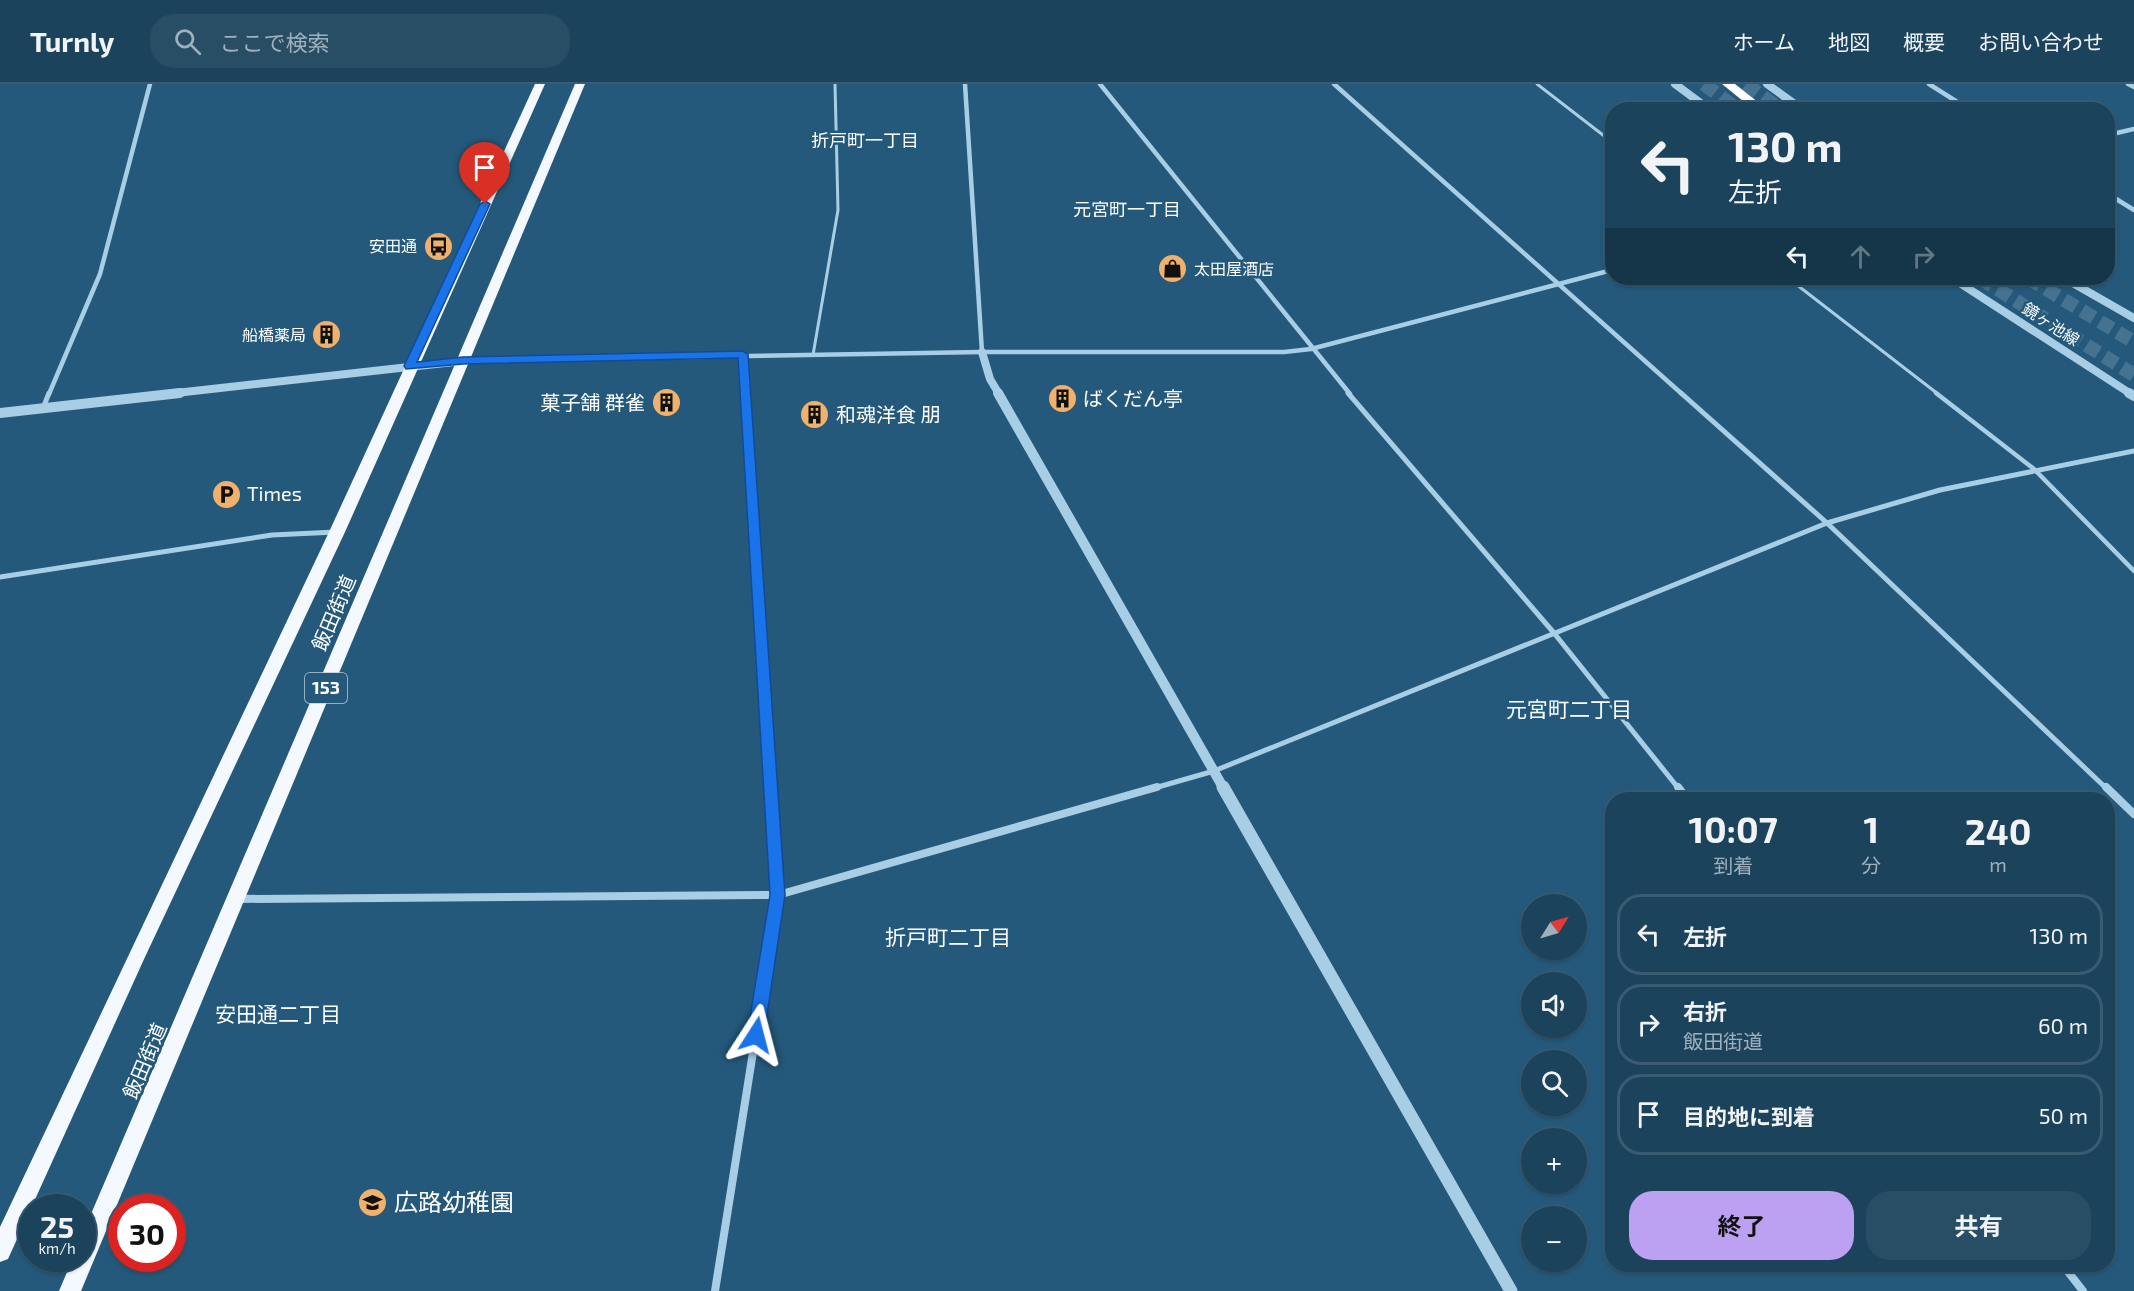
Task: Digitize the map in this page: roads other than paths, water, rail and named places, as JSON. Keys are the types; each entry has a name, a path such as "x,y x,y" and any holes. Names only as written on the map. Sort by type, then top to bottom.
{"highway":[{"name":"飯田街道","path":"0,1251 137,954 337,532 410,366 540,84"},
{"name":"飯田街道","path":"70,1291 580,84"},
{"path":"1728,84 1752,102"}],"street":[{"path":"42,409 100,274 150,84"},
{"path":"965,84 982,352 990,379 1511,1291"},
{"path":"1100,84 1311,349 1554,633 1682,792"},
{"path":"1334,84 1827,523 2111,792"},
{"path":"1675,84 1699,102"},
{"path":"1767,84 1792,102"},
{"path":"1929,84 1957,102"},
{"path":"2128,84 2134,87"},
{"path":"2115,133 2134,129"},
{"path":"2115,198 2134,210"},
{"path":"0,413 463,361 743,354 1284,352 1311,349 1605,272"},
{"name":"鏡ヶ池線","path":"1963,285 2134,396"},
{"path":"2076,285 2134,318"},
{"path":"715,1291 778,895 743,354"},
{"path":"237,899 778,895 1215,771 1827,523 1870,508 2034,469 2134,451"},
{"path":"0,577 272,535 337,532"},
{"path":"2115,796 2134,814"},
{"path":"2069,1272 2084,1291"}],"lane":[{"path":"813,355 838,210 835,84"},
{"path":"1537,84 1605,137"},
{"path":"1797,285 2034,469 2134,571"}],"tunnel":[{"path":"1704,84 1728,102"},
{"path":"1746,84 1770,102"},
{"path":"1991,285 2134,375"},
{"path":"2040,285 2134,342"}],"place":[{"name":"安田通","path":"438,246"},
{"name":"太田屋酒店","path":"1173,269"},
{"name":"船橋薬局","path":"327,335"},
{"name":"ばくだん亭","path":"1062,399"},
{"name":"菓子舗 群雀","path":"666,403"},
{"name":"和魂洋食 朋","path":"815,415"},
{"name":"Times","path":"226,494"},
{"name":"広路幼稚園","path":"373,1203"}],"district":[{"name":"折戸町一丁目","path":"865,141"},
{"name":"元宮町一丁目","path":"1127,210"},
{"name":"元宮町二丁目","path":"1569,710"},
{"name":"折戸町二丁目","path":"948,938"},
{"name":"安田通二丁目","path":"278,1015"}]}
